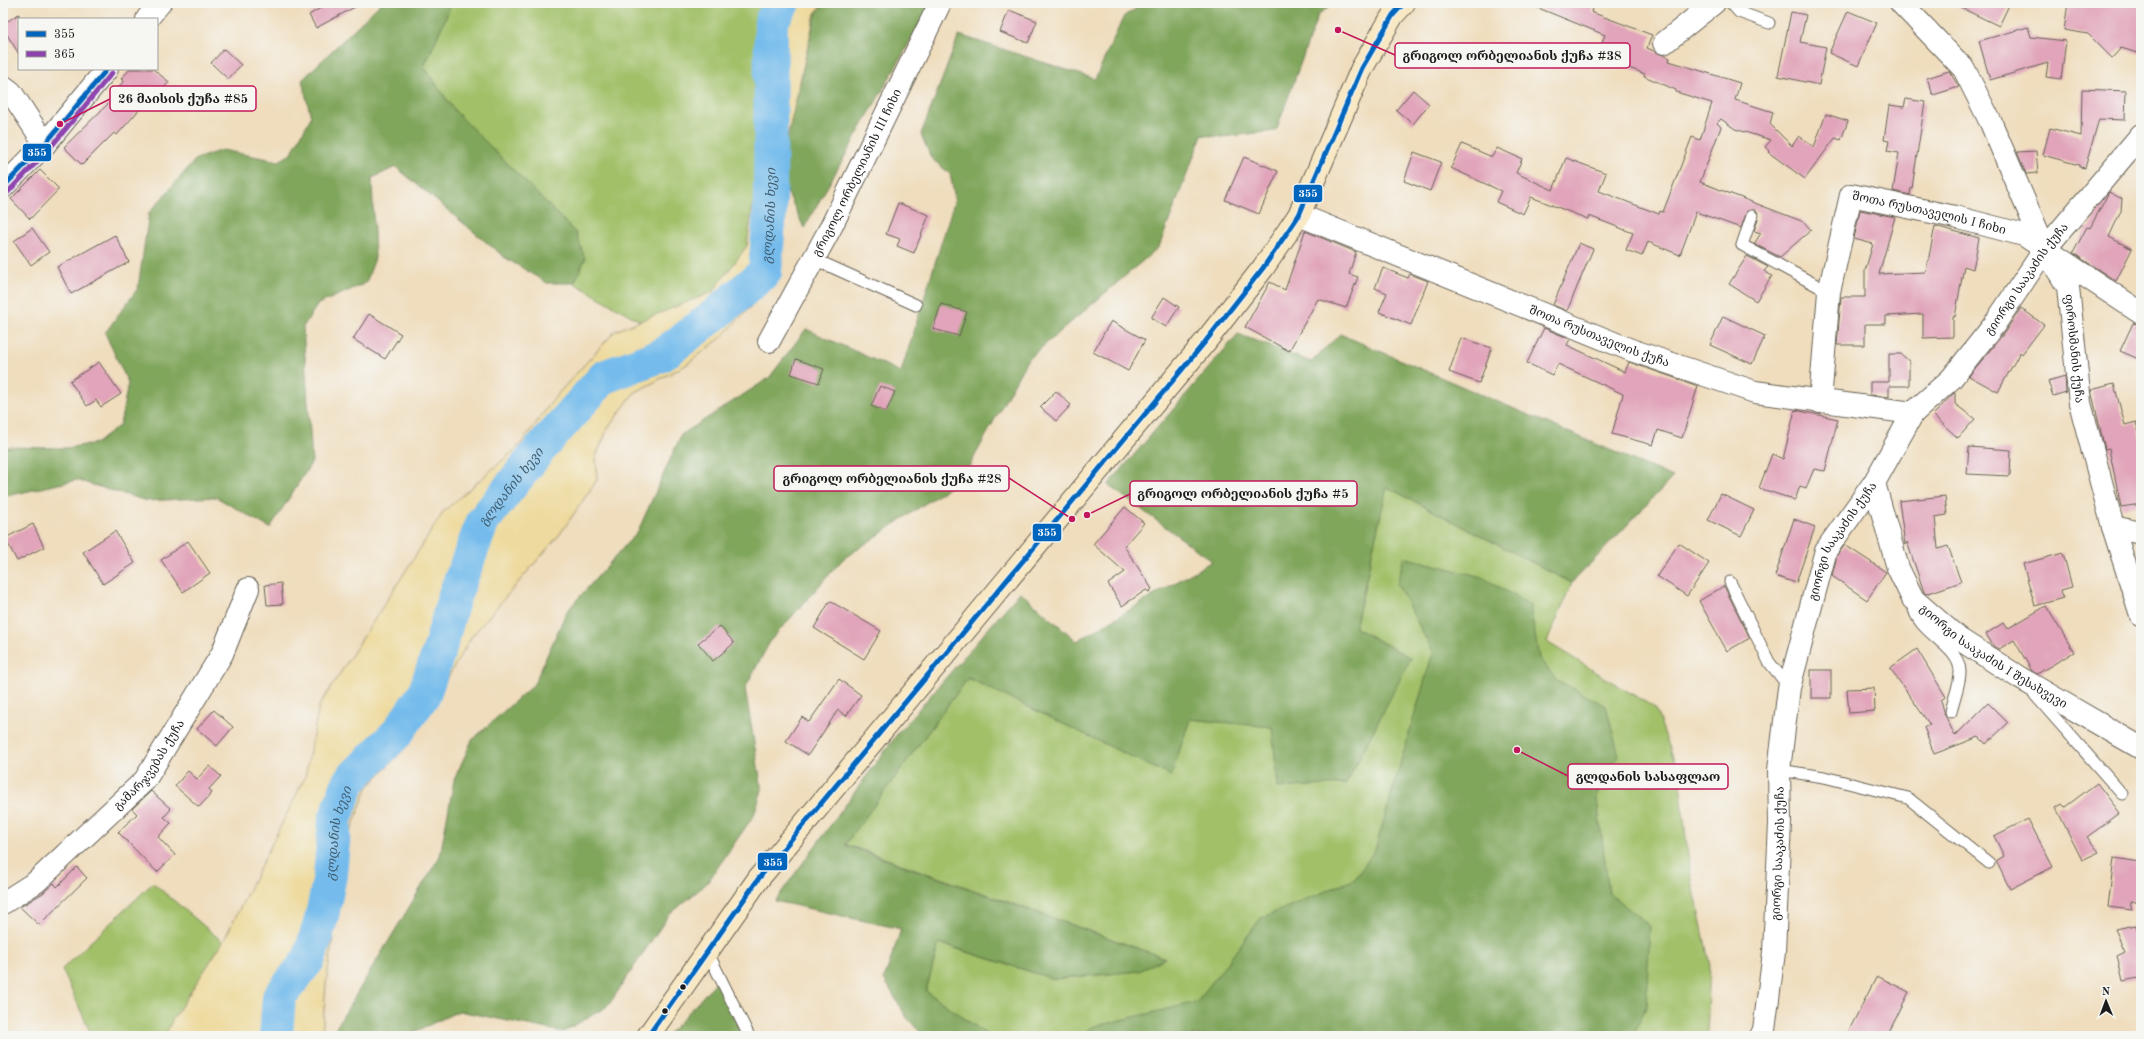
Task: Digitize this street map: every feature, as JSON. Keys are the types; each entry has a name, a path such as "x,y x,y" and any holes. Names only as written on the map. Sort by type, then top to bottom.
{"main road":[{"path":"648,1036 759,878 1205,342 1263,268 1298,215 1362,68 1393,15 1404,3"}],"street":[{"path":"148,18 160,3"},
{"name":"გრიგოლ ორბელიანის III ჩიხი","path":"769,340 814,259 940,3"},
{"path":"1664,43 1714,3"},
{"name":"ფიროსმანის ქუჩა","path":"1901,3 1964,69 1991,123 2045,249 2068,287 2080,403 2113,527 2141,614"},
{"path":"3,187 45,144 107,70"},
{"path":"3,86 11,92 45,144"},
{"name":"გიორგი სააკაძის ქუჩა","path":"1761,1036 1764,1030 1774,952 1780,823 1779,770 1789,688 1826,550 1874,483 1913,413 1951,379 1994,325 2045,249 2141,136"},
{"name":"შოთა რუსთაველის I ჩიხი","path":"1820,402 1829,292 1851,195 1955,217 2024,235 2045,249"},
{"name":"შოთა რუსთაველის ქუჩა","path":"1298,215 1632,350 1755,392 1820,402 1913,413"},
{"path":"2045,249 2141,313"},
{"name":"გიორგი სააკაძის I შესახვევი","path":"1874,483 1898,568 1912,599 1959,639 2020,678 2141,748"},
{"path":"2113,527 2141,533"},
{"name":"გამარჯვებას ქუჩა","path":"3,903 36,882 146,780 222,654 248,589"}],"lane":[{"path":"1731,3 1739,12 1769,23"},
{"path":"1752,216 1742,245 1829,292"},
{"path":"814,259 916,305"},
{"path":"1730,582 1769,662 1789,688"},
{"path":"1912,599 1914,612 1926,629 1956,659 1960,672 1950,712"},
{"path":"2020,678 2122,794"},
{"path":"1779,770 1824,777 1908,798 1989,863"},
{"path":"707,951 749,1036"}],"green space":[{"path":"381,3 452,3 424,67 455,111 576,233 585,259 574,283 547,283 504,257 396,167 372,178 375,258 366,283 318,304 303,327 312,462 270,528 216,497 147,501 76,480 3,497 3,447 66,448 97,443 120,425 128,383 105,333 138,288 149,213 196,159 222,150 279,161 291,154 311,117 302,80"},
{"path":"452,3 770,3 760,64 760,158 747,246 713,292 640,321 574,283 585,259 455,111 424,67"},
{"path":"824,3 932,3 804,228 781,178 785,148 816,13"},
{"path":"1145,3 1334,3 1318,15 1276,131 1221,137 1202,135 1159,247 1027,360 963,478 843,559 771,640 745,688 762,790 754,815 707,883 668,916 608,1006 563,1032 459,1011 414,1032 412,1036 331,1036 440,856 454,780 472,740 534,684 567,611 638,531 681,435 769,378 806,329 901,372 955,199 950,174 931,158 921,134 959,35 1095,79 1124,16"},
{"path":"1238,334 1311,362 1340,334 1673,477 1572,583 1387,487 1355,628 1411,658 1346,784 1278,788 1272,727 1190,719 1171,776 968,678 845,845 1165,958 1139,971 1054,979 939,943 926,991 989,1036 924,1036 907,1018 884,979 901,929 775,901 898,733 1020,592 1077,641 1212,561 1108,485"},
{"path":"1387,487 1572,583 1547,642 1655,708 1679,773 1689,865 1710,966 1707,1036 989,1036 926,991 938,943 1054,979 1139,971 1165,958 845,844 968,678 1171,775 1190,719 1273,727 1411,658 1355,628"},
{"path":"1404,557 1482,577 1530,605 1539,658 1557,680 1606,706 1619,756 1601,774 1597,799 1609,893 1650,926 1646,1007 1633,1036 1082,1036 1092,1027 1197,1002 1261,918 1355,879 1375,850 1433,652 1397,584"},
{"path":"153,883 223,942 173,1019 165,1036 92,1036 62,969"},
{"path":"718,980 744,1036 667,1036"}],"sand":[{"path":"770,3 824,3 815,13 785,148 777,202 778,257 756,301 722,337 686,365 634,393 608,428 596,456 597,480 560,534 472,636 409,744 367,788 348,839 326,984 322,1036 165,1036 173,1019 223,942 305,777 319,706 444,511 519,446 556,396 615,331 713,292 747,246 760,158 760,64"}],"building":[{"path":"329,3 362,3 316,28 309,15"},
{"path":"1526,3 1594,3 1591,12 1652,35 1647,48 1670,58 1669,61 1740,83 1735,100 1773,112 1770,124 1792,146 1799,136 1814,147 1826,114 1848,121 1841,140 1835,138 1805,179 1768,152 1769,151 1765,147 1771,140 1735,129 1721,119 1717,123 1721,127 1700,182 1804,222 1811,230 1780,257 1754,244 1761,233 1754,231 1759,215 1755,210 1747,211 1741,228 1696,212 1680,255 1648,242 1642,256 1626,250 1633,233 1589,216 1588,219 1531,197 1523,214 1496,202 1501,191 1451,168 1462,144 1492,157 1497,148 1522,159 1516,173 1553,190 1566,158 1606,173 1599,191 1659,214 1660,211 1663,212 1692,137 1700,140 1712,103 1676,92 1676,90 1644,76 1645,74 1597,56 1605,35"},
{"path":"1951,3 2010,3 1999,26"},
{"path":"2068,3 2141,3 2141,54 2121,48 2112,58 2088,34 2064,30"},
{"path":"1009,10 1037,21 1028,43 1000,32"},
{"path":"1848,11 1877,23 1858,66 1829,53"},
{"path":"1791,12 1806,15 1800,42 1826,47 1819,85 1778,76"},
{"path":"19,14 18,52 3,28 3,24"},
{"path":"2028,27 2031,37 2066,41 2061,79 2046,77 2048,63 1990,80 1979,41"},
{"path":"224,49 241,65 228,79 211,63"},
{"path":"129,70 154,70 169,82 150,104 147,101 117,135 114,133 82,165 64,147 115,97 113,94 124,81 121,79"},
{"path":"1949,71 1959,87 1933,95 1927,78"},
{"path":"2082,89 2126,91 2125,120 2099,119 2085,168 2043,155 2050,128 2081,136"},
{"path":"1413,90 1429,104 1413,124 1396,110"},
{"path":"1906,99 1925,102 1910,195 1893,191 1899,153 1887,151 1889,141 1884,140 1889,105 1904,107"},
{"path":"2036,151 2038,173 2026,174 2017,152"},
{"path":"1414,152 1441,162 1430,191 1404,181"},
{"path":"1244,157 1278,171 1259,214 1225,200"},
{"path":"40,170 59,189 30,219 11,199"},
{"path":"2109,192 2122,199 2121,211 2109,237 2132,249 2116,281 2073,253 2087,227 2090,228"},
{"path":"898,203 929,215 914,253 897,246 900,239 886,234"},
{"path":"1860,210 1895,217 1879,274 1926,272 1935,226 1979,238 1973,269 1964,266 1955,317 1953,316 1953,337 1923,338 1923,314 1886,316 1886,324 1865,324 1865,345 1837,345 1841,297 1865,297 1865,271 1873,244 1854,239"},
{"path":"32,228 49,252 31,265 14,241"},
{"path":"1305,231 1356,252 1349,274 1358,277 1346,308 1318,299 1289,351 1245,327 1270,282 1285,290"},
{"path":"115,235 129,262 71,294 57,267"},
{"path":"1579,243 1593,249 1567,311 1553,305"},
{"path":"1747,256 1768,267 1764,271 1772,276 1756,301 1729,284"},
{"path":"1383,268 1408,278 1410,274 1428,281 1411,325 1379,312 1387,293 1375,288"},
{"path":"1164,297 1179,307 1166,327 1151,318"},
{"path":"941,304 967,312 959,336 933,329"},
{"path":"2021,308 2044,325 2022,354 2020,352 1998,392 1969,376 2004,333"},
{"path":"369,314 401,334 385,359 353,339"},
{"path":"1723,316 1765,336 1752,364 1710,345"},
{"path":"1111,321 1145,340 1128,371 1093,352"},
{"path":"2133,323 2141,325 2141,360 2120,351"},
{"path":"1544,328 1570,339 1567,345 1625,372 1629,362 1698,386 1682,438 1658,430 1653,445 1612,434 1623,394 1558,364 1552,375 1527,363"},
{"path":"1461,338 1492,348 1479,383 1449,372"},
{"path":"1889,354 1901,354 1909,361 1909,386 1889,386 1889,397 1870,395 1870,382 1889,382"},
{"path":"796,359 824,369 819,383 791,374"},
{"path":"99,362 121,394 101,407 96,400 87,406 70,381"},
{"path":"2065,376 2066,392 2053,396 2048,381"},
{"path":"2114,384 2125,425 2136,422 2141,441 2141,504 2121,507 2109,448 2105,449 2091,390"},
{"path":"880,386 895,392 886,412 871,406"},
{"path":"1056,391 1071,405 1056,421 1040,407"},
{"path":"1955,392 1955,404 1975,419 1958,438 1933,415"},
{"path":"1795,410 1838,419 1825,471 1814,469 1806,488 1800,486 1795,500 1759,488 1772,454 1783,459"},
{"path":"1969,447 2011,450 2010,476 1967,474"},
{"path":"1721,494 1754,510 1741,536 1708,520"},
{"path":"1945,496 1947,515 1935,517 1938,549 1948,546 1961,582 1926,594 1907,542 1905,545 1899,501"},
{"path":"1125,507 1144,523 1124,546 1152,589 1149,592 1146,590 1122,606 1108,584 1125,572 1093,544"},
{"path":"1794,519 1815,527 1796,583 1775,576"},
{"path":"33,524 44,547 17,561 5,538"},
{"path":"115,531 135,563 103,584 83,552"},
{"path":"188,541 210,573 183,592 161,560"},
{"path":"1679,543 1709,563 1687,596 1657,576"},
{"path":"1845,545 1886,572 1867,600 1832,576 1837,555"},
{"path":"2063,553 2072,587 2061,590 2063,598 2035,606 2023,564"},
{"path":"281,583 283,604 267,605 265,585"},
{"path":"1724,586 1750,638 1727,651 1699,601"},
{"path":"830,601 881,631 864,659 814,628"},
{"path":"2046,606 2074,652 2037,674 2032,671 2014,640 1999,649 1994,647 1986,634 2003,623 2007,629"},
{"path":"720,626 734,643 713,661 698,643"},
{"path":"1917,649 1946,697 1941,700 1945,715 1955,736 1988,703 2008,723 1986,744 1979,737 1934,754 1924,727 1930,725 1890,668"},
{"path":"1811,670 1831,670 1831,698 1811,698"},
{"path":"839,679 861,695 846,716 838,710 808,755 786,741 802,717 809,722"},
{"path":"1874,688 1875,711 1849,713 1847,689"},
{"path":"214,710 233,727 217,746 197,729"},
{"path":"209,766 221,776 209,789 212,793 199,807 175,786 188,771 197,779"},
{"path":"2097,783 2120,813 2087,837 2099,852 2082,860 2056,808 2062,804 2065,807"},
{"path":"151,791 171,809 164,817 171,823 158,837 175,855 157,872 118,832 137,814 132,809"},
{"path":"2028,819 2053,867 2010,889 1996,861 2004,856 1994,836"},
{"path":"2114,858 2141,862 2141,902 2130,901 2132,910 2108,907"},
{"path":"77,867 87,878 39,925 20,907 43,893 54,883 57,887"},
{"path":"2136,925 2141,943 2141,983 2138,978 2123,981 2117,955 2125,951 2115,929"},
{"path":"1877,976 1909,992 1887,1036 1846,1036"}],"waterway":[{"name":"გლდანის ხევი","path":"276,1036 279,997 309,959 322,916 330,875 335,820 349,781 397,733 424,694 440,648 454,597 483,521 540,449 604,377 662,355 716,314 765,272 770,209 771,21 783,3"}],"transit line":[{"name":"355","path":"648,1036 759,878 1205,342 1263,268 1299,215 1362,68 1393,15 1404,3"},
{"name":"355","path":"3,187 45,144 106,70"},
{"name":"365","path":"8,192 50,148 112,73"}],"place":[{"name":"გრიგოლ ორბელიანის ქუჩა #38","path":"1338,30"},
{"name":"26 მაისის ქუჩა #85","path":"60,124"},
{"name":"გრიგოლ ორბელიანის ქუჩა #5","path":"1087,515"},
{"name":"გრიგოლ ორბელიანის ქუჩა #28","path":"1072,519"},
{"name":"გლდანის სასაფლაო","path":"1517,750"}]}
